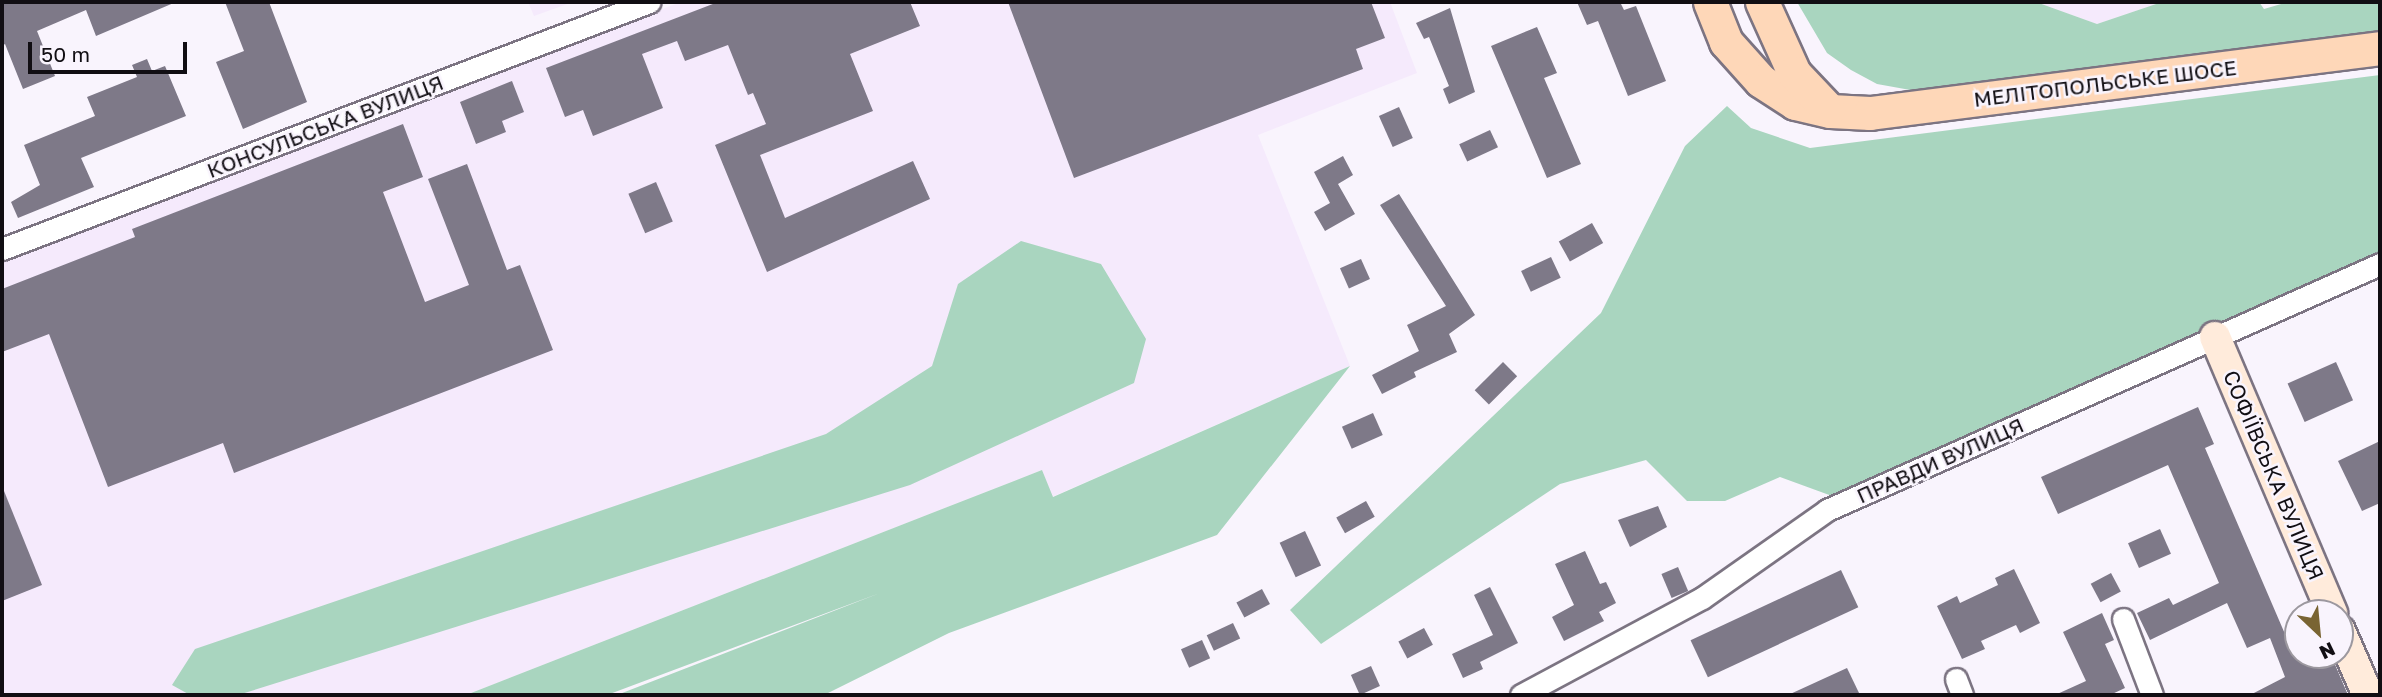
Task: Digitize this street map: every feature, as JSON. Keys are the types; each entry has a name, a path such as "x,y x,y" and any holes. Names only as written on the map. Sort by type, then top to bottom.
{"main road":[{"name":"МЕЛІТОПОЛЬСЬКЕ ШОСЕ","path":"1710,2 1726,42 1761,82 1795,103 1830,111 1870,113 2380,48"},
{"path":"1762,2 1794,73 1830,111"}],"street":[{"name":"КОНСУЛЬСЬКА ВУЛИЦЯ","path":"2,249 649,2"},
{"name":"ПРАВДИ ВУЛИЦЯ","path":"1521,695 1702,598 1793,531 1842,504 2380,264"},
{"name":"СОФІЇВСЬКА ВУЛИЦЯ","path":"2215,337 2326,599"},
{"path":"2123,619 2152,695"},
{"path":"2354,663 2368,695"}],"shaded area":[{"path":"528,2 573,2 534,16"},
{"path":"681,2 1390,2 1417,73 1258,135 1350,366 1052,497 1042,470 466,695 2,695 2,260"},
{"path":"2036,2 2162,2 2097,24"}],"green space":[{"path":"1797,2 2036,2 2097,24 2162,2 2259,2 2264,9 2288,2 2380,2 2380,33 1927,93 1877,84 1851,70 1827,53"},
{"path":"2380,75 2380,255 1832,496 1780,477 1725,501 1687,501 1646,460 1560,484 1321,644 1290,610 1601,313 1685,146 1727,106 1751,128 1810,148"},
{"path":"1021,241 1101,264 1146,339 1134,383 910,485 238,695 190,695 172,685 195,649 826,434 932,366 958,284"},
{"path":"1350,366 1217,535 949,633 824,695 617,695 880,593 607,695 466,695 1042,470 1053,497"}],"building":[{"path":"2,2 176,2 96,36 86,10 37,31 55,76 23,89 5,44 2,46"},
{"path":"225,2 269,2 307,102 243,129 216,62 244,51"},
{"path":"718,2 910,2 920,26 850,54 873,111 760,155 785,218 913,161 930,199 767,272 715,145 766,124 753,93 748,95 728,45 685,61 677,41 642,54 663,108 593,136 583,110 565,117 546,68"},
{"path":"1008,2 1371,2 1385,38 1356,49 1363,69 1074,178"},
{"path":"1577,2 1620,2 1624,10 1636,6 1666,81 1628,96 1598,21 1587,25"},
{"path":"1450,8 1475,92 1449,104 1443,89 1449,86 1429,37 1424,39 1416,23"},
{"path":"1537,27 1557,73 1544,78 1581,164 1547,178 1491,46"},
{"path":"147,59 152,71 165,66 186,116 81,158 94,187 18,218 11,202 40,185 24,145 95,116 87,97 137,77 132,65"},
{"path":"512,81 524,112 502,121 506,132 476,144 460,102"},
{"path":"1399,107 1413,138 1393,147 1379,116"},
{"path":"403,124 423,177 383,192 425,302 469,285 428,179 467,164 507,270 520,265 553,350 234,473 223,443 108,487 49,334 2,352 2,289 135,237 132,229"},
{"path":"1490,130 1498,147 1467,162 1459,144"},
{"path":"1343,156 1353,175 1338,184 1355,214 1325,231 1314,212 1330,203 1314,172"},
{"path":"656,182 673,222 645,233 628,194"},
{"path":"1399,194 1475,315 1449,334 1457,352 1414,372 1416,377 1382,394 1372,375 1419,351 1407,325 1446,306 1380,205"},
{"path":"1592,223 1603,243 1570,262 1559,241"},
{"path":"1551,257 1561,278 1531,292 1521,271"},
{"path":"1361,259 1370,279 1349,288 1340,268"},
{"path":"1503,362 1517,376 1489,404 1475,390"},
{"path":"2336,362 2353,400 2305,422 2288,384"},
{"path":"2198,407 2214,444 2205,448 2284,632 2284,669 2337,669 2348,695 2250,695 2285,677 2270,638 2247,648 2227,603 2150,640 2137,613 2169,598 2173,605 2219,583 2168,465 2058,514 2041,477"},
{"path":"1373,413 1383,435 1352,449 1342,427"},
{"path":"2380,441 2380,503 2362,511 2338,461"},
{"path":"2,486 42,585 2,601"},
{"path":"1366,501 1375,517 1345,533 1336,517"},
{"path":"1658,506 1667,527 1630,547 1618,520"},
{"path":"2160,529 2171,554 2139,568 2128,543"},
{"path":"1305,531 1321,565 1296,577 1280,543"},
{"path":"1585,551 1600,584 1606,582 1616,603 1599,612 1604,621 1564,641 1552,617 1574,605 1555,564"},
{"path":"1678,567 1688,591 1672,598 1661,574"},
{"path":"2014,569 2040,623 2020,633 2016,625 1981,641 1985,649 1962,659 1937,606 1957,596 1960,603 1998,585 1995,578"},
{"path":"1841,570 1858,607 1708,677 1691,640"},
{"path":"2111,573 2121,592 2101,602 2091,584"},
{"path":"1490,587 1518,643 1480,662 1483,669 1463,678 1452,654 1493,635 1474,595"},
{"path":"1262,589 1270,604 1244,618 1236,603"},
{"path":"2102,613 2114,640 2105,644 2125,688 2110,695 2055,695 2086,681 2063,632"},
{"path":"1233,623 1240,638 1214,651 1207,635"},
{"path":"1424,628 1433,645 1407,658 1398,642"},
{"path":"1202,640 1210,658 1189,668 1181,649"},
{"path":"1371,666 1380,686 1360,695 1351,675"},
{"path":"1847,668 1860,695 1788,695"}]}
